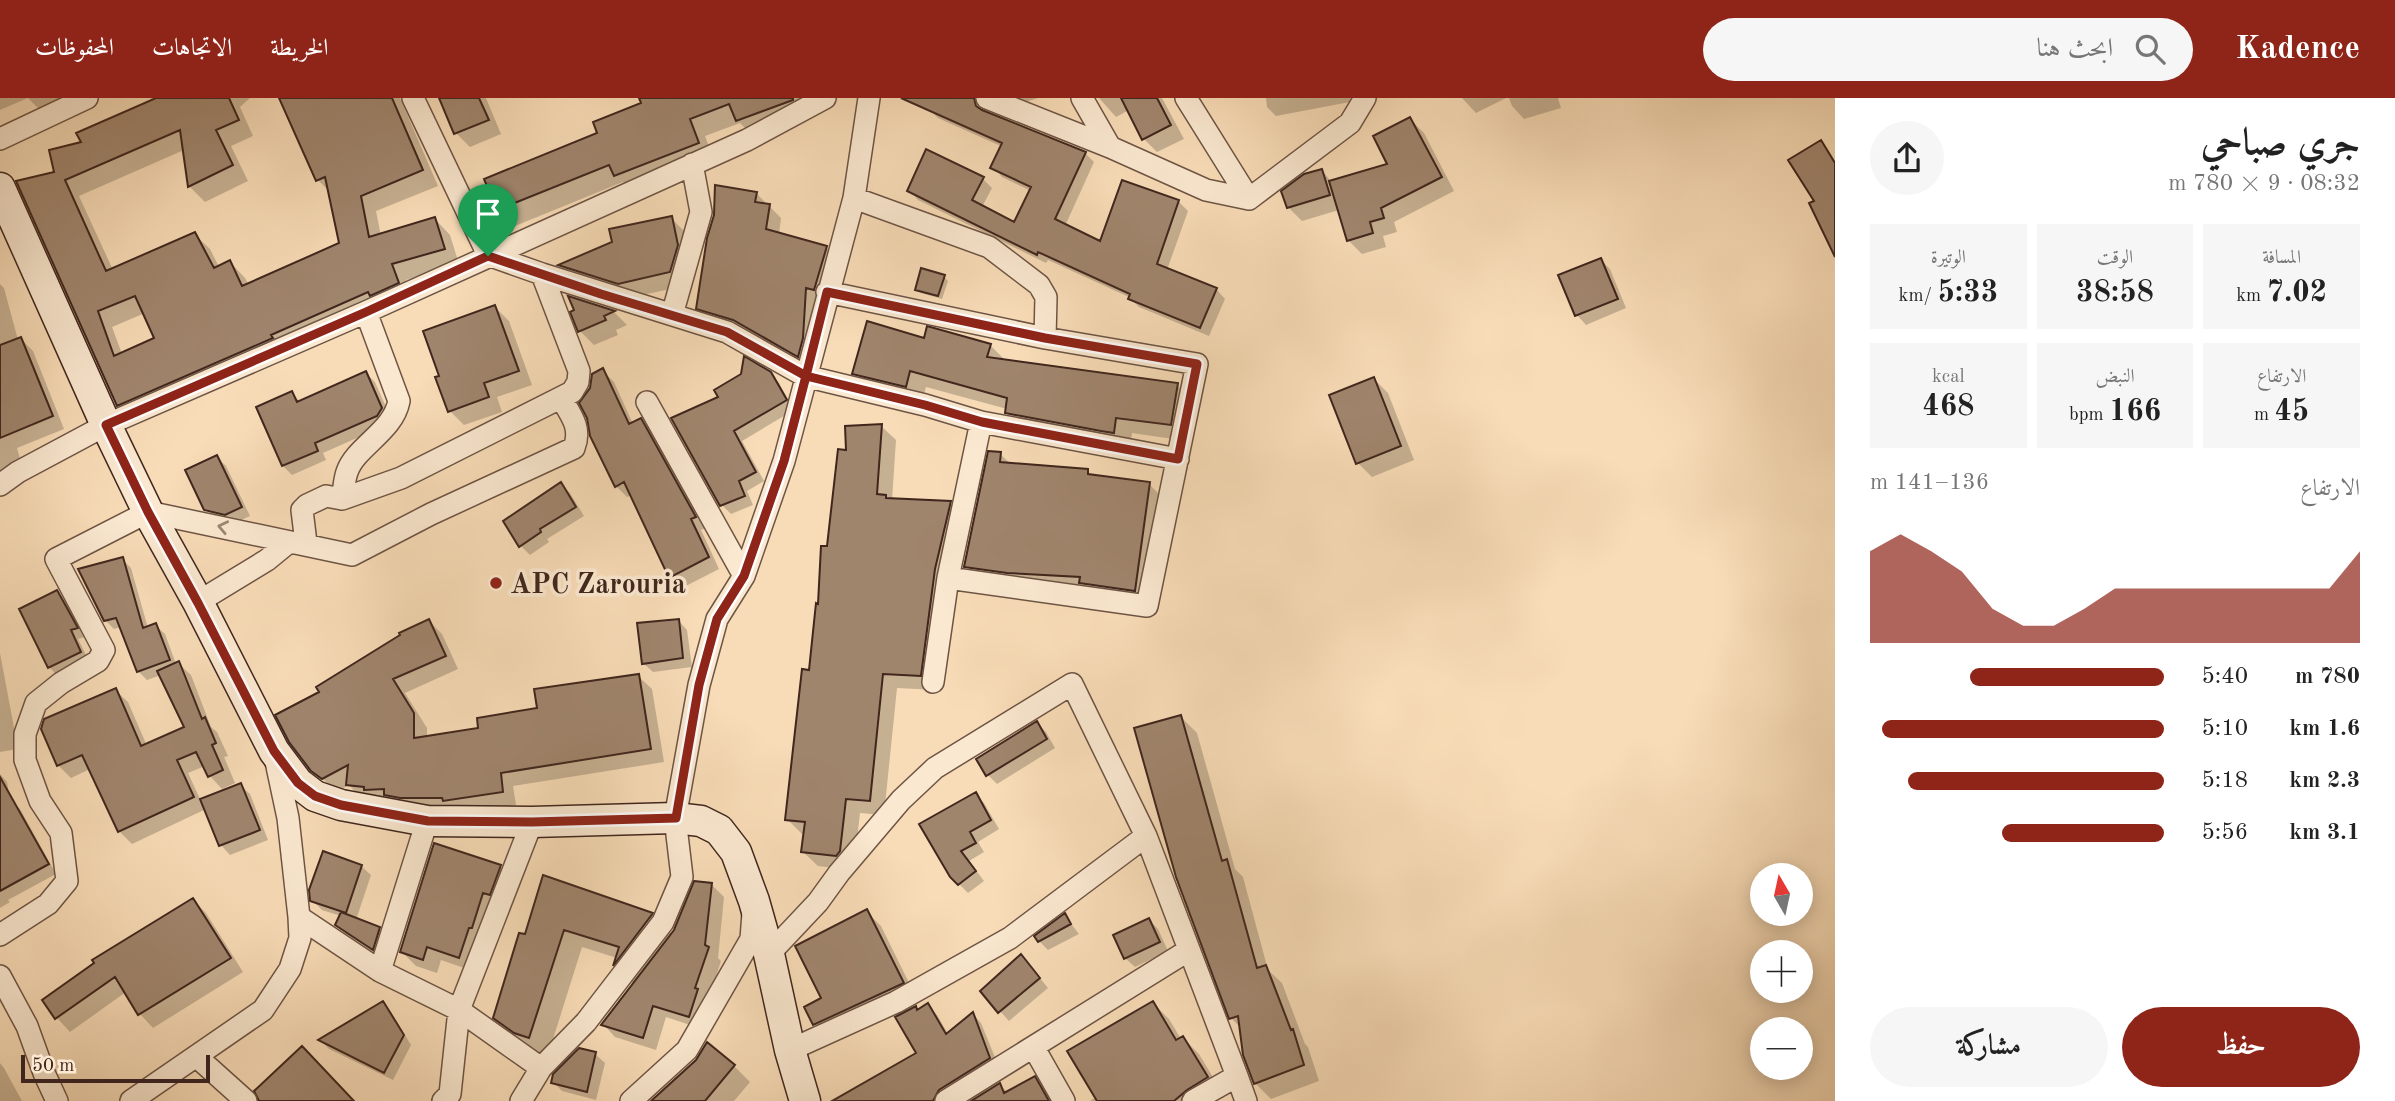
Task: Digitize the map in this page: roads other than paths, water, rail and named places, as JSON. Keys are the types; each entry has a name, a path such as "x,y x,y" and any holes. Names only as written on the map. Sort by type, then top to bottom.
{"main road":[{"path":"0,188 148,512 274,751 298,783 315,796 341,805 428,821 532,822 676,818 701,821 719,830 736,852 754,901 805,1101"}],"street":[{"path":"0,139 87,98"},
{"path":"413,98 488,256 727,332 806,376 982,422 1178,459"},
{"path":"0,485 18,472 106,425 366,312 747,140 825,98"},
{"path":"521,1101 541,1068 586,1022 663,922 682,877 676,818 699,685 717,619 744,576 784,461 854,198 869,98"},
{"path":"987,98 1110,147 1206,190 1249,199 1350,123 1365,98"},
{"path":"1082,98 1110,147"},
{"path":"1186,98 1249,199"},
{"path":"672,315 701,212 692,164"},
{"path":"854,198 989,247 1039,285 1046,297 1045,338"},
{"path":"297,543 302,510 307,505 326,496 342,499 401,478 572,392 578,382 579,371 542,274"},
{"path":"827,292 1045,338 1197,364 1147,606 948,578"},
{"path":"342,499 347,472 389,422 399,401 366,312"},
{"path":"0,935 48,904 67,881 61,833 40,800 25,760 25,734 36,703 61,683 98,661 104,650 56,559 148,512 352,555 431,514 574,448 578,437 575,423 561,398"},
{"path":"647,402 744,576"},
{"path":"933,682 948,578 982,422"},
{"path":"198,603 297,543"},
{"path":"769,954 818,902 901,800 935,768 1072,684 1146,836 1246,1101"},
{"path":"131,1101 263,1010 290,969 300,938 299,917 288,818 274,751"},
{"path":"380,971 428,821"},
{"path":"450,1099 459,1010 532,822"},
{"path":"790,1050 896,1002 1010,938 1146,836"},
{"path":"631,1101 687,1050 751,939 754,901"},
{"path":"299,917 380,971 459,1010 541,1068"},
{"path":"946,1101 1189,950"},
{"path":"0,976 27,1026 57,1101"},
{"path":"1034,1048 1064,1101"},
{"path":"197,1057 246,1101"},
{"path":"1193,1101 1237,1076"}],"place":[{"name":"APC Zarouria","path":"496,583"}]}
